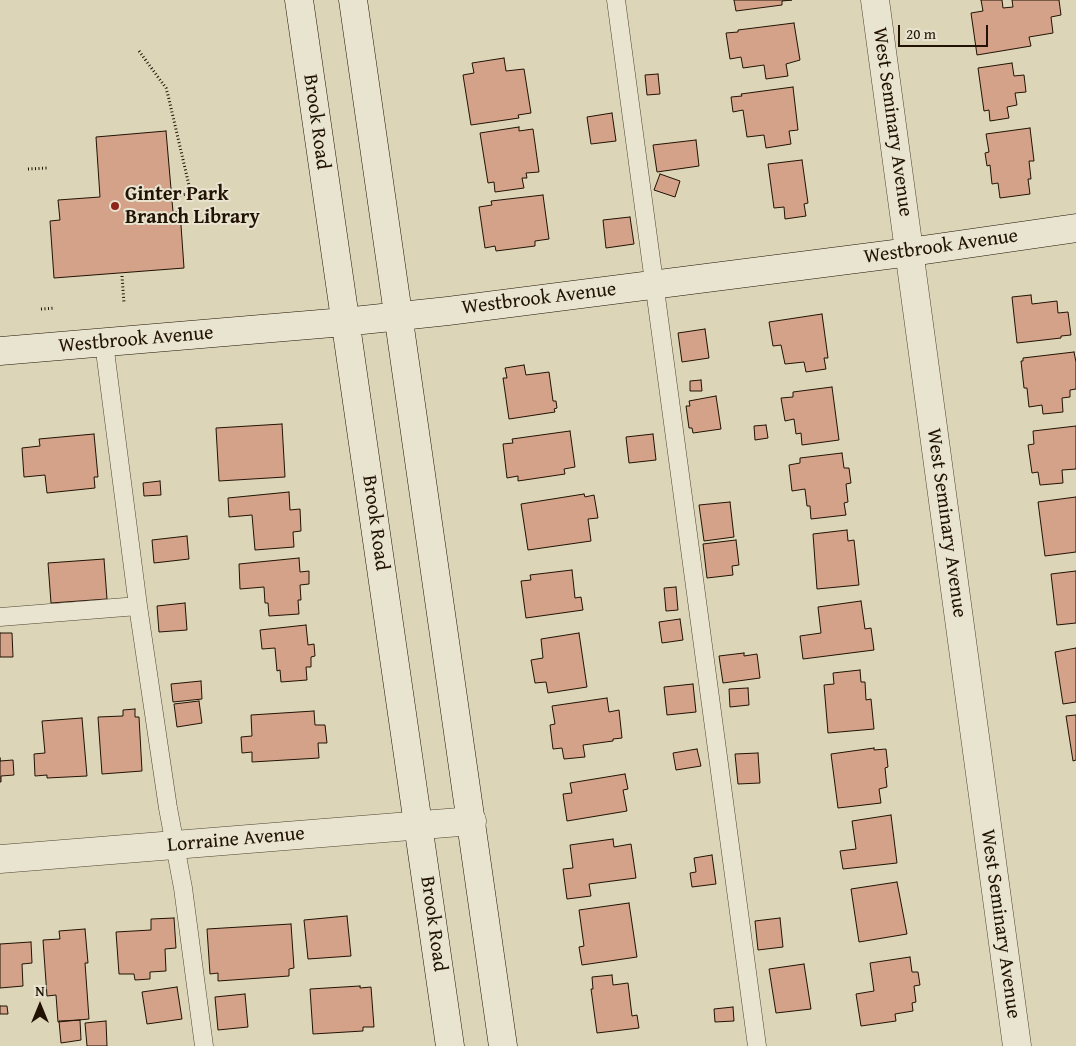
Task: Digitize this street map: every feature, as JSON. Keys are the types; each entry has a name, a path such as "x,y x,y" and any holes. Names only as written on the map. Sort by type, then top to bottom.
{"street":[{"name":"Brook Road","path":"299,0 450,1046"},
{"path":"353,0 503,1046"},
{"name":"West Seminary Avenue","path":"875,0 1017,1046"},
{"name":"Westbrook Avenue","path":"0,351 398,316 910,252 1076,228"},
{"name":"Lorraine Avenue","path":"0,859 472,821"}],"lane":[{"path":"616,0 757,1046"},
{"path":"104,343 138,606 183,888 204,1046"},
{"path":"0,617 138,606"}],"path":[{"path":"139,51 166,88 168,95 191,194 179,195"},
{"path":"28,169 48,168"},
{"path":"122,276 124,303"},
{"path":"41,309 55,308"}],"building":[{"path":"734,0 792,0 782,1 782,5 736,11"},
{"path":"981,0 1002,0 1003,8 1013,7 1012,0 1059,0 1061,15 1051,17 1053,33 1029,37 1031,46 977,55 971,13 983,11"},
{"path":"794,23 800,60 786,64 788,76 766,79 764,65 743,68 741,57 730,59 726,33"},
{"path":"504,58 506,71 524,69 531,113 518,115 519,118 471,125 463,75 474,73 472,63"},
{"path":"1012,63 1014,76 1024,75 1026,92 1015,93 1017,105 1007,107 1009,118 990,121 989,110 984,111 978,68"},
{"path":"658,74 660,94 647,95 645,75"},
{"path":"793,87 798,130 789,131 791,144 766,148 764,135 747,137 743,110 733,112 731,97"},
{"path":"612,113 616,141 591,144 587,117"},
{"path":"519,127 519,131 533,129 539,172 526,173 527,178 522,178 524,188 495,192 494,182 488,183 480,133"},
{"path":"1030,128 1034,161 1029,161 1031,179 1028,179 1030,194 1000,198 998,183 992,184 990,165 987,166 985,153 989,152 986,134"},
{"name":"Ginter Park Branch Library","path":"166,131 173,212 180,211 184,268 54,278 50,221 60,220 58,200 100,197 96,137"},
{"path":"696,140 699,166 657,172 653,145"},
{"path":"802,160 808,203 804,204 806,216 785,219 784,207 774,208 768,164"},
{"path":"660,174 680,181 675,197 654,190"},
{"path":"543,195 549,239 535,241 535,246 496,251 495,246 485,248 479,207 492,205 491,201"},
{"path":"630,217 634,244 606,248 603,220"},
{"path":"1031,295 1032,304 1057,301 1058,313 1068,312 1071,335 1061,336 1061,338 1017,343 1012,297"},
{"path":"822,314 828,358 824,358 826,369 806,372 804,362 785,364 781,345 773,346 769,322"},
{"path":"705,329 709,358 682,362 678,333"},
{"path":"1074,352 1076,389 1070,390 1070,397 1062,398 1063,412 1043,414 1042,405 1029,407 1027,388 1024,388 1021,361 1023,361 1023,358"},
{"path":"524,365 526,375 549,372 553,401 556,401 557,408 554,409 555,412 509,419 503,378 507,378 505,368"},
{"path":"701,380 702,391 690,391 690,381"},
{"path":"832,387 839,440 802,445 801,433 796,434 794,419 785,421 781,398 793,397 793,392"},
{"path":"716,396 721,429 693,433 692,428 689,428 686,406 690,406 689,401"},
{"path":"282,424 285,477 219,481 216,428"},
{"path":"766,425 768,438 755,440 754,426"},
{"path":"1076,426 1076,469 1062,470 1063,483 1040,485 1038,472 1032,473 1028,445 1034,444 1033,431"},
{"path":"570,431 575,467 564,469 565,474 518,481 518,476 507,478 503,444 513,443 512,439"},
{"path":"94,434 98,477 94,477 95,488 47,493 45,475 24,477 22,448 40,446 39,439"},
{"path":"653,434 656,460 629,463 626,437"},
{"path":"842,453 844,468 849,468 851,483 846,484 848,502 844,503 846,515 811,519 810,506 807,506 805,489 792,491 789,465 800,463 800,458"},
{"path":"160,481 161,495 144,496 143,483"},
{"path":"289,492 290,510 300,509 301,531 293,532 294,547 255,550 252,515 229,517 228,498"},
{"path":"584,494 585,497 594,495 598,518 588,519 591,541 528,550 521,504"},
{"path":"1076,497 1076,552 1045,556 1038,502"},
{"path":"730,502 734,537 704,541 699,505"},
{"path":"847,530 848,541 854,540 859,585 817,589 813,534"},
{"path":"187,536 189,559 154,563 152,540"},
{"path":"736,540 739,565 732,566 733,575 707,578 703,544"},
{"path":"299,558 300,572 309,571 309,584 300,585 301,600 298,600 299,614 269,616 268,603 265,603 264,587 240,589 239,564"},
{"path":"104,559 107,599 51,603 48,563"},
{"path":"572,570 575,598 581,597 583,610 526,618 521,581 531,580 530,575"},
{"path":"1076,571 1076,623 1057,625 1051,574"},
{"path":"676,587 678,610 666,611 664,588"},
{"path":"861,601 865,629 871,628 874,650 803,659 800,636 821,633 818,607"},
{"path":"185,603 187,630 159,632 157,606"},
{"path":"680,619 683,640 662,643 659,622"},
{"path":"306,625 308,645 314,644 315,656 311,657 311,667 306,667 307,680 281,682 280,670 277,671 275,648 262,649 260,630"},
{"path":"0,633 12,633 13,657 0,657"},
{"path":"579,633 587,687 548,693 546,682 535,683 531,660 543,658 541,639"},
{"path":"1076,648 1076,702 1063,704 1055,652"},
{"path":"744,653 744,656 757,654 760,678 723,683 719,656"},
{"path":"860,670 861,682 865,682 866,700 871,699 874,729 828,733 824,685 834,684 833,673"},
{"path":"201,681 202,699 173,702 171,684"},
{"path":"693,684 696,712 667,715 664,687"},
{"path":"748,688 749,705 730,707 729,689"},
{"path":"607,698 609,712 619,710 622,738 583,745 585,757 564,759 562,748 553,749 550,725 555,724 552,706"},
{"path":"199,701 202,723 177,727 174,704"},
{"path":"135,709 135,717 139,717 142,771 102,774 98,717 123,716 123,710"},
{"path":"314,711 315,725 325,725 327,743 318,743 319,758 252,762 252,752 242,753 241,737 252,736 251,715"},
{"path":"1076,715 1076,760 1073,761 1066,716"},
{"path":"82,718 87,776 47,778 47,775 35,776 34,754 45,753 42,721"},
{"path":"874,748 874,750 886,749 888,767 885,768 887,787 879,789 881,803 838,808 831,754"},
{"path":"697,749 701,766 676,770 673,753"},
{"path":"758,753 760,783 738,784 735,754"},
{"path":"13,760 14,775 1,776 1,782 0,782 0,761"},
{"path":"625,774 628,789 623,790 627,811 567,821 563,794 572,793 570,783"},
{"path":"891,815 897,863 843,869 840,851 856,849 852,821"},
{"path":"613,839 614,847 631,844 636,878 589,884 591,896 567,899 563,869 573,868 570,845"},
{"path":"712,855 716,884 692,887 690,873 696,872 694,858"},
{"path":"897,882 907,934 859,942 851,889"},
{"path":"629,903 637,957 582,965 579,947 584,946 579,910"},
{"path":"347,916 351,956 308,959 304,920"},
{"path":"174,918 176,948 165,949 166,971 150,972 150,979 135,980 134,974 119,974 116,932 151,930 151,919"},
{"path":"780,918 783,947 758,950 755,921"},
{"path":"291,924 294,968 289,969 289,976 218,981 218,973 210,974 207,929"},
{"path":"85,929 88,963 85,963 89,1019 58,1022 56,995 47,996 43,940 60,939 59,931"},
{"path":"31,942 32,963 22,964 23,986 0,988 0,944"},
{"path":"910,957 912,972 918,972 920,985 914,986 916,1002 912,1003 913,1011 895,1014 896,1021 861,1026 856,994 874,991 870,963"},
{"path":"804,964 811,1009 776,1013 769,969"},
{"path":"612,975 613,985 628,983 632,1016 637,1015 639,1028 597,1033 591,989 593,989 592,977"},
{"path":"360,986 360,988 371,987 374,1027 363,1027 363,1031 313,1034 310,989"},
{"path":"177,987 182,1019 147,1024 142,992"},
{"path":"245,994 248,1027 218,1030 215,997"},
{"path":"0,1006 7,1006 8,1014 0,1014"},
{"path":"733,1007 734,1021 715,1022 714,1009"},
{"path":"80,1020 81,1040 61,1043 59,1021"},
{"path":"106,1021 107,1046 87,1046 85,1023"}],"place":[{"name":"Ginter Park Branch Library","path":"115,206"}]}
